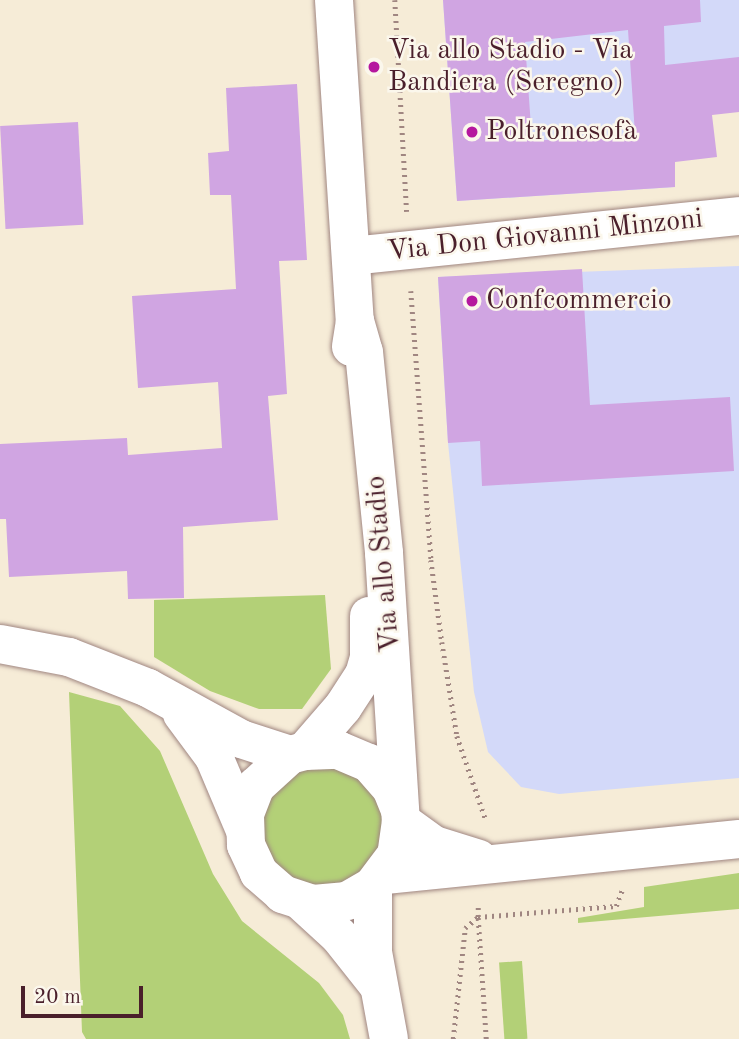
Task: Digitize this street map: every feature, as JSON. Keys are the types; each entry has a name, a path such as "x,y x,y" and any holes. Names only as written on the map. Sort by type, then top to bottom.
{"main road":[{"name":"Via allo Stadio","path":"334,0 352,256 355,321 350,355 367,553 369,657 350,698 298,753 256,786 244,828 259,873 283,894 302,902 339,936 379,987"},
{"name":"Via Don Giovanni Minzoni","path":"352,256 739,216"},
{"name":"Via allo Stadio","path":"355,321 364,352 384,553 400,815 396,855 379,880 372,928 389,1039"},
{"path":"0,644 69,657 165,699 241,739 298,753 338,750 369,763 391,788 400,815 434,845 739,839"},
{"path":"165,699 200,733 214,757 244,828"},
{"path":"302,902 347,901 379,880 490,845"}],"path":[{"path":"395,0 408,250 431,560 457,736 490,845"},
{"path":"453,1039 465,928 478,917 616,906 622,884"},
{"path":"478,917 486,1039"}],"shaded area":[{"path":"443,0 739,0 739,57 675,162 675,187 457,201"},
{"path":"739,266 739,778 559,794 521,787 488,752 474,692 448,443 438,277"}],"green space":[{"path":"325,595 331,669 302,709 259,709 210,691 154,657 154,600"},
{"path":"69,692 120,706 160,751 213,874 242,921 319,983 343,1015 350,1039 86,1039 82,1032"},
{"path":"323,767 346,771 365,785 379,804 383,827 379,850 365,869 346,883 323,887 300,883 281,869 267,850 263,827 267,804 281,785 300,771"},
{"path":"739,873 739,909 578,923 578,918 644,907 644,887"},
{"path":"522,961 527,1039 504,1039 499,963"}],"building":[{"path":"443,0 700,0 701,22 664,26 665,65 739,57 739,112 712,115 717,157 675,162 675,187 457,201","holes":["628,30 635,134 532,141 525,42"]},
{"path":"297,84 307,260 279,261 287,394 268,396 278,520 183,527 184,598 128,599 127,571 9,577 6,519 0,519 0,444 127,438 128,455 222,448 218,382 138,388 132,296 236,289 231,195 210,195 208,153 229,151 226,88"},
{"path":"78,122 83,225 5,229 0,126"},
{"path":"582,269 590,405 730,397 734,471 482,486 480,441 448,443 438,277"}],"place":[{"name":"Via allo Stadio - Via Bandiera (Seregno)","path":"374,67"},
{"name":"Poltronesofà","path":"472,132"},
{"name":"Confcommercio","path":"472,301"}]}
